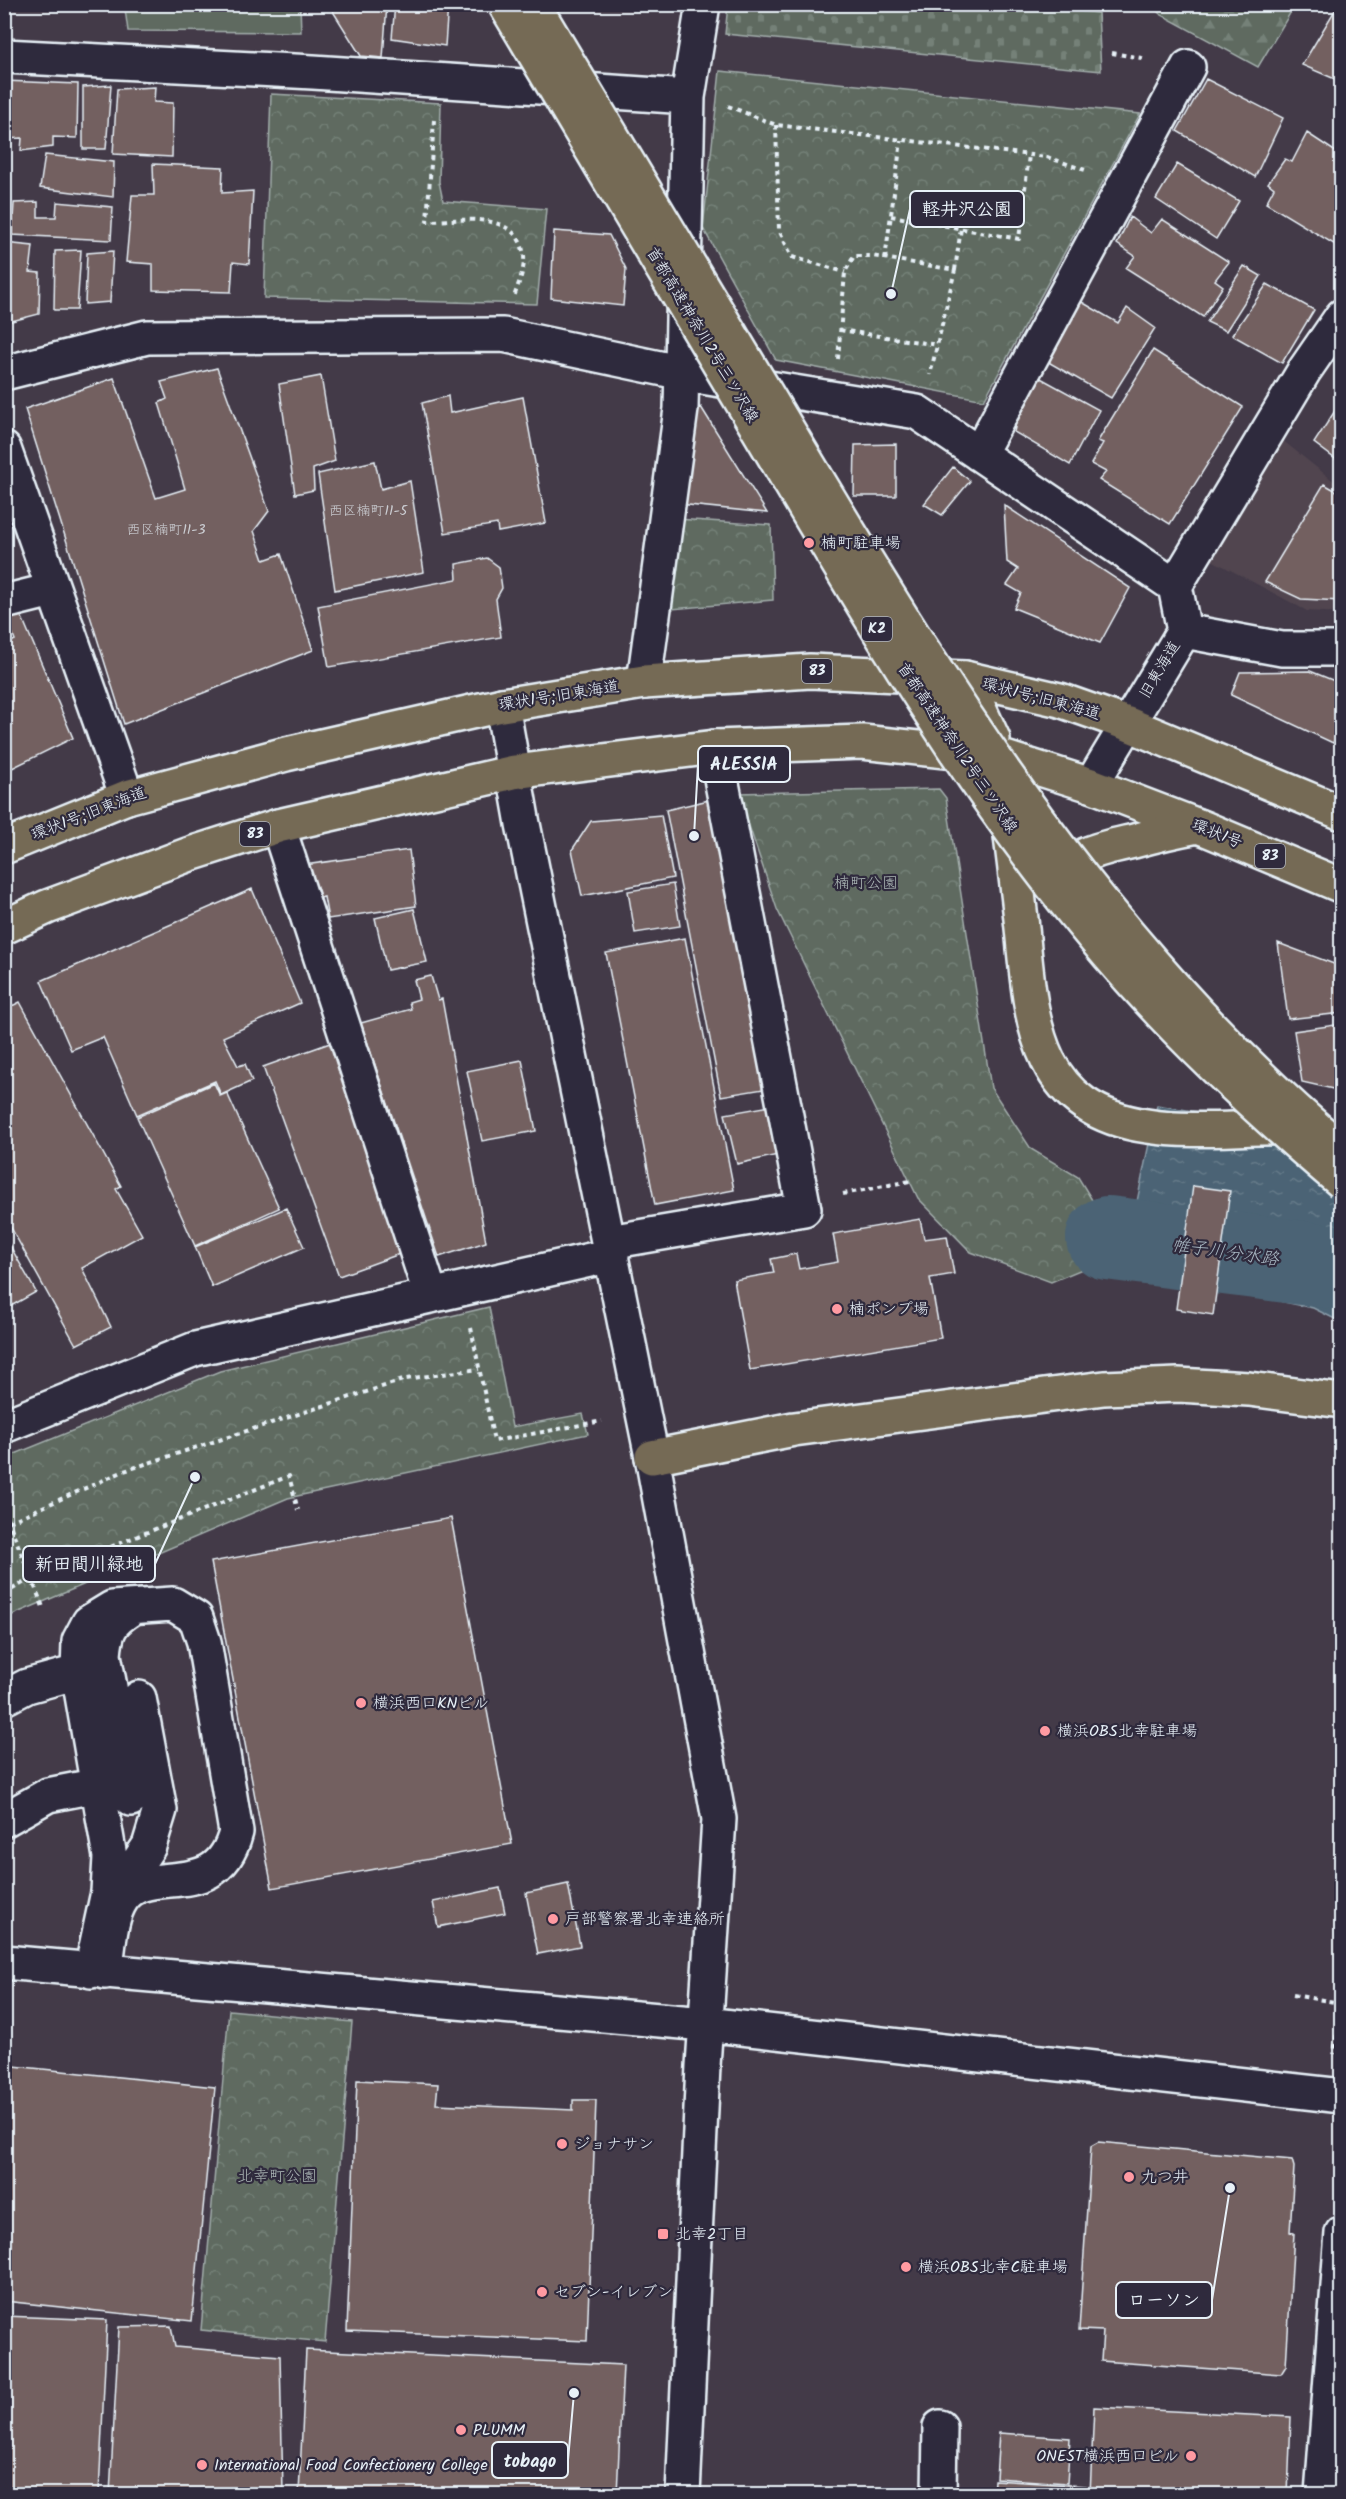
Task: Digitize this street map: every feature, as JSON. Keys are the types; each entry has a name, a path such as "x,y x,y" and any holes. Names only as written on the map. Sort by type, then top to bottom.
{"main road":[{"name":"首都高速神奈川2号三ツ沢線","path":"505,4 881,635 983,789 1040,868 1135,985 1254,1106 1341,1182"},
{"name":"首都高速神奈川2号三ツ沢線","path":"533,4 898,615 998,768 1055,844 1155,967 1272,1088 1341,1150"},
{"name":"環状1号;旧東海道","path":"4,847 127,797 286,754 502,705 644,682 810,671 965,678 1060,700 1128,724"},
{"path":"965,678 1002,757 1028,997 1041,1048 1060,1082 1084,1103 1111,1118 1146,1126 1214,1129 1251,1126 1290,1127 1341,1134"},
{"name":"83","path":"1128,724 1341,813"},
{"name":"83","path":"4,927 47,907 190,854 278,826 514,772 715,747 862,742 1002,757 1091,785"},
{"name":"環状1号","path":"1091,785 1198,826 1341,886"},
{"path":"1022,928 1037,901 1061,872 1084,855 1105,846 1198,826"},
{"path":"652,1457 794,1429 1104,1388 1178,1385 1260,1390 1341,1401"}],"street":[{"path":"644,682 681,409 688,97 703,4"},
{"path":"4,56 313,72 688,97"},
{"path":"979,454 1188,67"},
{"path":"1184,630 1175,586 1304,371 1341,316"},
{"path":"4,373 147,337 503,335 682,370 702,377 917,412 1175,586"},
{"path":"4,449 127,797"},
{"path":"4,602 52,590"},
{"name":"旧東海道","path":"1091,785 1184,630 1282,649 1341,649"},
{"path":"502,705 652,1457 719,1819 705,2024 683,2494"},
{"path":"4,1426 195,1349 447,1292 610,1249 804,1209 715,747"},
{"path":"278,826 447,1292"},
{"path":"98,1971 110,1857 78,1672 79,1641 89,1622 112,1608 173,1604 196,1618 204,1642 236,1832 231,1851 216,1868 191,1877 134,1886 122,1899"},
{"path":"130,1799 104,1655 106,1634 117,1618 134,1606"},
{"path":"4,1698 27,1686 78,1672"},
{"path":"98,1971 127,1879 149,1846 160,1810 139,1698"},
{"path":"4,1820 48,1795 99,1785"},
{"path":"4,1962 705,2024 1335,2095"},
{"path":"1322,2494 1341,2233"},
{"path":"939,2494 940,2427"}],"path":[{"path":"725,105 776,125 1047,157 1089,171"},
{"path":"434,112 427,221 487,220 503,224 518,239 524,257 503,335"},
{"path":"776,125 779,230 792,257 845,272"},
{"path":"885,259 901,141"},
{"path":"891,216 1018,239 1029,155"},
{"path":"931,371 955,270 962,228"},
{"path":"840,349 845,272 854,256 955,270"},
{"path":"840,330 938,345"},
{"path":"837,1195 910,1181"},
{"path":"447,1292 479,1369 494,1441 643,1413"},
{"path":"9,1522 124,1471 282,1419 406,1379 479,1369"},
{"path":"4,1594 32,1578 289,1476 298,1510"},
{"path":"4,1510 43,1607"},
{"path":"1293,1995 1341,2003 1335,2095"}],"shaded area":[{"path":"1277,436 1341,487 1341,613 1307,611 1208,558"}],"green space":[{"path":"1009,4 1098,13 1101,71 725,34 728,5"},
{"path":"110,5 300,5 301,32 128,31 125,9 111,9"},
{"path":"1151,5 1295,5 1258,67 1160,14"},
{"path":"720,71 1140,114 984,400 776,360 703,228"},
{"path":"271,94 441,103 439,182 443,201 546,209 537,304 264,298"},
{"path":"676,519 771,525 773,600 672,609"},
{"name":"楠町公園","path":"939,789 946,798 991,1088 1031,1149 1078,1177 1100,1213 1092,1265 1051,1282 971,1252 918,1198 777,909 738,793"},
{"path":"489,1307 512,1427 583,1414 588,1434 288,1498 5,1618 5,1458 220,1371"},
{"name":"北幸町公園","path":"229,2010 352,2022 325,2342 201,2330"}],"water":[{"path":"1157,1105 1341,1136 1341,1322 1313,1308 1123,1269"}],"building":[{"path":"387,4 383,58 361,56 329,5"},
{"path":"395,4 448,4 445,46 392,38"},
{"path":"1338,5 1342,6 1342,82 1302,65"},
{"path":"1206,79 1283,118 1255,177 1177,131"},
{"path":"4,81 78,84 77,138 53,137 53,147 21,151 22,138 4,139"},
{"path":"111,85 106,149 83,149 83,87"},
{"path":"155,87 154,102 173,103 172,157 113,154 117,89"},
{"path":"1307,133 1342,156 1342,249 1266,203 1274,188 1268,183 1285,159 1292,162"},
{"path":"45,155 114,162 113,197 40,188"},
{"path":"153,164 223,167 222,193 253,191 249,264 233,262 231,292 153,290 153,264 126,262 132,195 154,195"},
{"path":"1177,164 1239,201 1216,239 1156,199"},
{"path":"38,202 38,217 56,217 57,202 113,207 111,240 12,235 14,203"},
{"path":"1130,217 1151,233 1162,219 1229,262 1215,280 1223,286 1203,317 1126,268 1135,256 1117,244"},
{"path":"554,231 609,235 626,269 623,306 551,298"},
{"path":"4,243 33,246 30,272 40,273 39,314 4,323"},
{"path":"81,250 77,310 54,310 55,251"},
{"path":"113,251 110,302 85,304 87,253"},
{"path":"1244,266 1261,276 1226,331 1207,322"},
{"path":"1267,284 1314,310 1282,363 1232,335"},
{"path":"1080,301 1118,323 1127,308 1155,328 1111,398 1050,363 1048,351"},
{"path":"1153,350 1243,407 1170,524 1099,480 1106,472 1091,464 1103,443 1098,441"},
{"path":"217,368 269,511 254,531 264,560 281,554 313,650 124,724 25,409 114,378 156,498 185,489 159,403 167,399 161,382"},
{"path":"1035,375 1099,410 1070,465 1014,432 1020,404"},
{"path":"321,376 335,461 313,469 314,490 295,494 279,384"},
{"path":"448,396 450,413 523,397 546,523 498,532 497,524 445,533 422,403"},
{"path":"1342,400 1342,464 1314,443"},
{"path":"701,407 767,513 679,504 687,418"},
{"path":"896,444 896,496 854,496 855,445"},
{"path":"375,461 381,489 410,481 424,572 335,590 318,474"},
{"path":"953,467 970,481 942,515 924,504"},
{"path":"1324,484 1342,494 1342,601 1301,599 1265,582"},
{"path":"1004,505 1130,588 1100,643 1014,608 1021,593 1007,585 1018,569 1007,562"},
{"path":"487,558 499,567 502,588 496,599 501,637 329,667 318,606 457,579 456,564"},
{"path":"21,615 73,738 4,772 4,645 15,640 7,619"},
{"path":"1310,671 1342,684 1342,698 1337,707 1342,709 1342,729 1333,743 1231,695 1240,672"},
{"path":"709,800 770,1088 721,1096 666,810"},
{"path":"661,815 673,878 582,896 572,850 591,821"},
{"path":"409,850 416,906 328,919 324,897 311,900 305,865"},
{"path":"673,884 680,926 635,933 628,891"},
{"path":"252,889 300,1003 223,1037 238,1066 245,1064 252,1081 221,1095 215,1081 137,1115 103,1037 71,1050 41,981"},
{"path":"414,909 427,962 387,970 375,918"},
{"path":"685,938 734,1190 655,1205 606,953"},
{"path":"1278,943 1342,967 1342,1013 1288,1019"},
{"path":"431,976 438,1000 442,999 486,1242 439,1257 361,1023 411,1009 409,1002 419,999 414,980"},
{"path":"20,1002 121,1186 116,1189 142,1235 82,1268 111,1327 76,1345 4,1215 4,1010"},
{"path":"1342,1024 1342,1091 1302,1082 1294,1031"},
{"path":"330,1043 405,1252 339,1276 263,1067"},
{"path":"522,1060 536,1131 482,1141 467,1071"},
{"path":"214,1083 220,1096 227,1093 279,1208 195,1246 137,1117"},
{"path":"770,1106 778,1155 737,1164 725,1114"},
{"path":"1193,1186 1230,1191 1213,1315 1176,1309"},
{"path":"286,1208 304,1247 212,1287 195,1247"},
{"name":"楠ポンプ場","path":"920,1219 924,1239 947,1236 954,1274 930,1278 941,1338 750,1370 734,1280 774,1273 771,1259 796,1254 799,1269 838,1262 833,1234"},
{"path":"4,1235 36,1292 4,1310"},
{"name":"横浜西口KNビル","path":"451,1518 512,1844 272,1888 211,1562"},
{"path":"568,1884 580,1946 538,1954 526,1893"},
{"path":"500,1888 505,1913 438,1927 433,1902"},
{"path":"4,2065 215,2087 192,2321 4,2301"},
{"path":"357,2080 438,2084 436,2104 573,2110 573,2100 596,2100 587,2341 347,2331"},
{"path":"1098,2142 1292,2160 1294,2167 1290,2232 1294,2233 1286,2366 1281,2374 1101,2361 1103,2331 1079,2330 1091,2146"},
{"path":"4,2316 107,2320 99,2494 4,2494"},
{"path":"171,2326 175,2347 280,2356 283,2494 110,2494 119,2327"},
{"name":"PLUMM","path":"306,2350 623,2365 617,2494 299,2494"},
{"name":"ONEST横浜西口ビル","path":"1094,2407 1291,2417 1288,2494 1090,2494"},
{"path":"999,2433 1070,2438 1067,2483 996,2478"},
{"path":"994,2480 1086,2486 1086,2494 993,2494"}],"waterway":[{"name":"帷子川分水路","path":"1108,1238 1342,1268"}],"place":[{"name":"軽井沢公園","path":"891,294"},
{"name":"楠町駐車場","path":"809,543"},
{"name":"ALESSIA","path":"694,836"},
{"name":"楠ポンプ場","path":"837,1309"},
{"name":"新田間川緑地","path":"195,1477"},
{"name":"横浜西口KNビル","path":"361,1703"},
{"name":"横浜OBS北幸駐車場","path":"1045,1731"},
{"name":"戸部警察署北幸連絡所","path":"553,1919"},
{"name":"ジョナサン","path":"562,2144"},
{"name":"九つ井","path":"1129,2177"},
{"name":"ローソン","path":"1230,2188"},
{"name":"北幸2丁目","path":"663,2234"},
{"name":"横浜OBS北幸C駐車場","path":"906,2267"},
{"name":"セブン-イレブン","path":"542,2292"},
{"name":"tobago","path":"574,2393"},
{"name":"PLUMM","path":"461,2430"},
{"name":"ONEST横浜西口ビル","path":"1191,2456"},
{"name":"International Food Confectionery College","path":"202,2465"}]}
